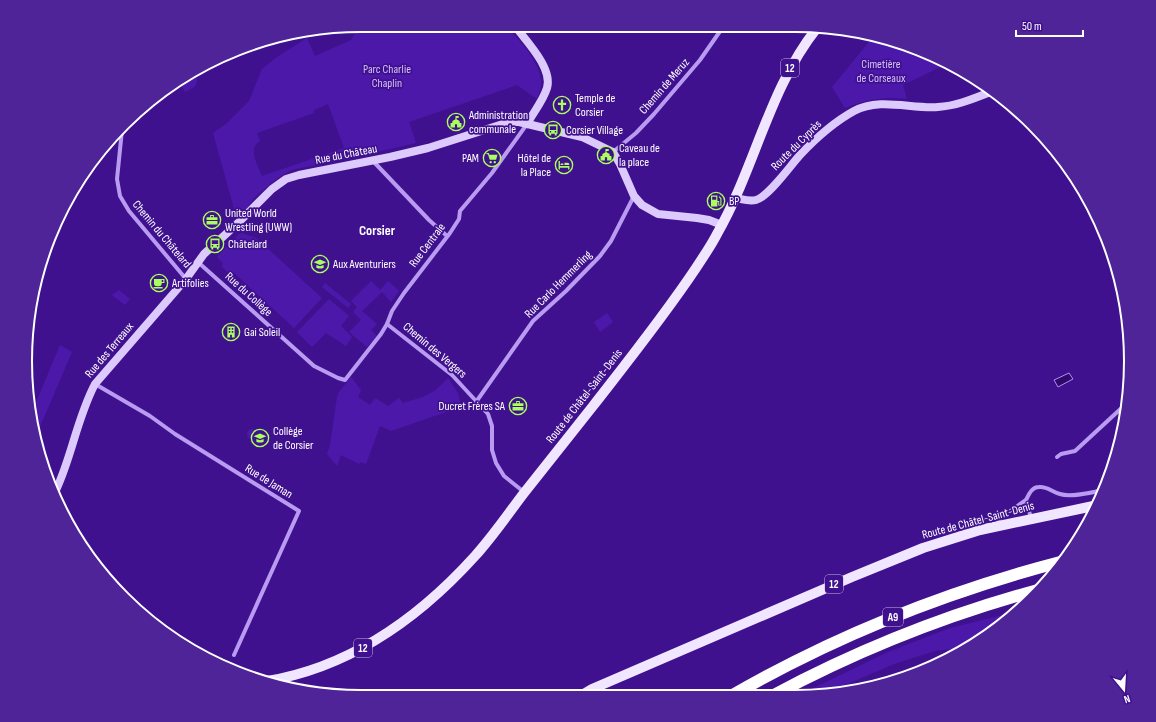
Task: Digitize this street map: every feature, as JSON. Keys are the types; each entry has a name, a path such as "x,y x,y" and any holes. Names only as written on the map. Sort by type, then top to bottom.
{"highway":[{"name":"A9","path":"742,690 805,657 889,619 986,584 1053,564"},
{"name":"A9","path":"784,690 896,638 972,610 1029,593"}],"main road":[{"name":"Route de Châtel-Saint-Denis","path":"276,679 315,669 346,656 376,640 412,616 477,554 674,301 722,225 791,66 815,33"},
{"name":"Route de Châtel-Saint-Denis","path":"590,690 852,576 923,548 997,526 1090,507"}],"street":[{"path":"520,32 539,58 546,72 547,88 527,124"},
{"name":"Chemin de Meruz","path":"613,152 636,133 654,114 700,60 720,32"},
{"name":"Route du Cyprès","path":"735,198 750,201 756,200 765,195 818,137 855,110 874,105 894,104 917,107 938,107 957,104 984,92"},
{"name":"Rue du Château","path":"199,263 204,254 238,223 272,188 286,179 299,175 373,161 428,148 509,122 527,124 582,137 613,152"},
{"name":"Rue Centrale","path":"345,380 356,368 381,334 392,311 404,293 448,236 459,218 460,211 492,173 527,124"},
{"name":"Chemin du Châtelard","path":"121,135 117,186 123,203 186,279"},
{"path":"613,152 634,196 642,205 658,214 709,220 722,225"},
{"path":"373,161 429,220 448,236"},
{"name":"Rue Carlo Hemmerling","path":"476,402 533,321 571,286 600,256 611,241 634,196"},
{"name":"Rue des Terreaux","path":"57,487 66,465 86,402 95,384 199,263"},
{"name":"Rue du Collège","path":"199,263 314,366 345,380"},
{"name":"Chemin des Vergers","path":"387,324 452,375 488,414 492,426 492,450 496,464 504,476 525,492"},
{"name":"Rue de Jaman","path":"95,384 108,390 150,416 175,434 299,511 234,654"},
{"path":"1057,457 1061,454 1075,451 1120,410"},
{"path":"997,526 999,519 1026,500 1030,491 1038,487 1047,488 1060,494 1069,495 1097,491"},
{"path":"1026,500 1031,518"}],"green space":[{"name":"Parc Charlie Chaplin","path":"356,32 512,32 537,66 541,85 537,99 517,85 409,122 416,143 291,170 275,180 254,198 238,223 213,133 227,123 249,101 262,69 277,57 307,38 315,56 351,40","holes":["328,104 344,148 262,176 254,153 254,148 260,141 257,133 314,113 314,110"]},
{"name":"Cimetière de Corseaux","path":"870,41 901,49 942,66 903,85 907,99 876,99 861,102 845,108 832,87"},
{"path":"197,76 197,82 195,86 185,92 182,86 178,87"},
{"path":"242,233 256,238 322,298 294,328 233,272 231,275 221,266 223,264 217,257 239,234"},
{"path":"371,281 380,290 388,281 399,291 391,302 382,292 362,311 377,324 371,330 377,336 367,347 349,332 361,320 353,312 357,307 351,301"},
{"path":"325,283 351,304 348,308 322,287"},
{"path":"119,290 130,299 125,305 112,295"},
{"path":"329,299 349,316 341,326 352,337 346,346 326,333 312,347 297,332"},
{"path":"607,313 613,322 600,332 594,322"},
{"path":"60,345 72,352 39,429 35,405"},
{"path":"351,377 361,390 358,397 370,405 375,398 388,406 399,398 403,403 423,397 436,390 448,378 458,393 462,410 452,410 391,431 380,426 366,464 360,462 359,464 341,455 337,466 327,454 330,445 337,397 339,392"},
{"path":"252,429 257,434 252,439 247,434"},
{"path":"1004,615 978,635 955,649 935,651 894,664 842,686 811,689 888,652 950,628"}],"shaded area":[{"path":"1069,373 1073,379 1058,387 1054,380"}],"place":[{"name":"Temple de Corsier","path":"562,105"},
{"name":"Administration communale","path":"456,122"},
{"name":"Corsier Village","path":"553,130"},
{"name":"Caveau de la place","path":"606,155"},
{"name":"PAM","path":"492,158"},
{"name":"Hôtel de la Place","path":"564,165"},
{"name":"BP","path":"716,201"},
{"name":"United World Wrestling (UWW)","path":"212,220"},
{"name":"Châtelard","path":"215,244"},
{"name":"Aux Aventuriers","path":"320,264"},
{"name":"Artifolies","path":"159,283"},
{"name":"Gai Soleil","path":"231,332"},
{"name":"Ducret Frères SA","path":"518,406"},
{"name":"Collège de Corsier","path":"260,438"}],"district":[{"name":"Corsier","path":"377,230"}]}
